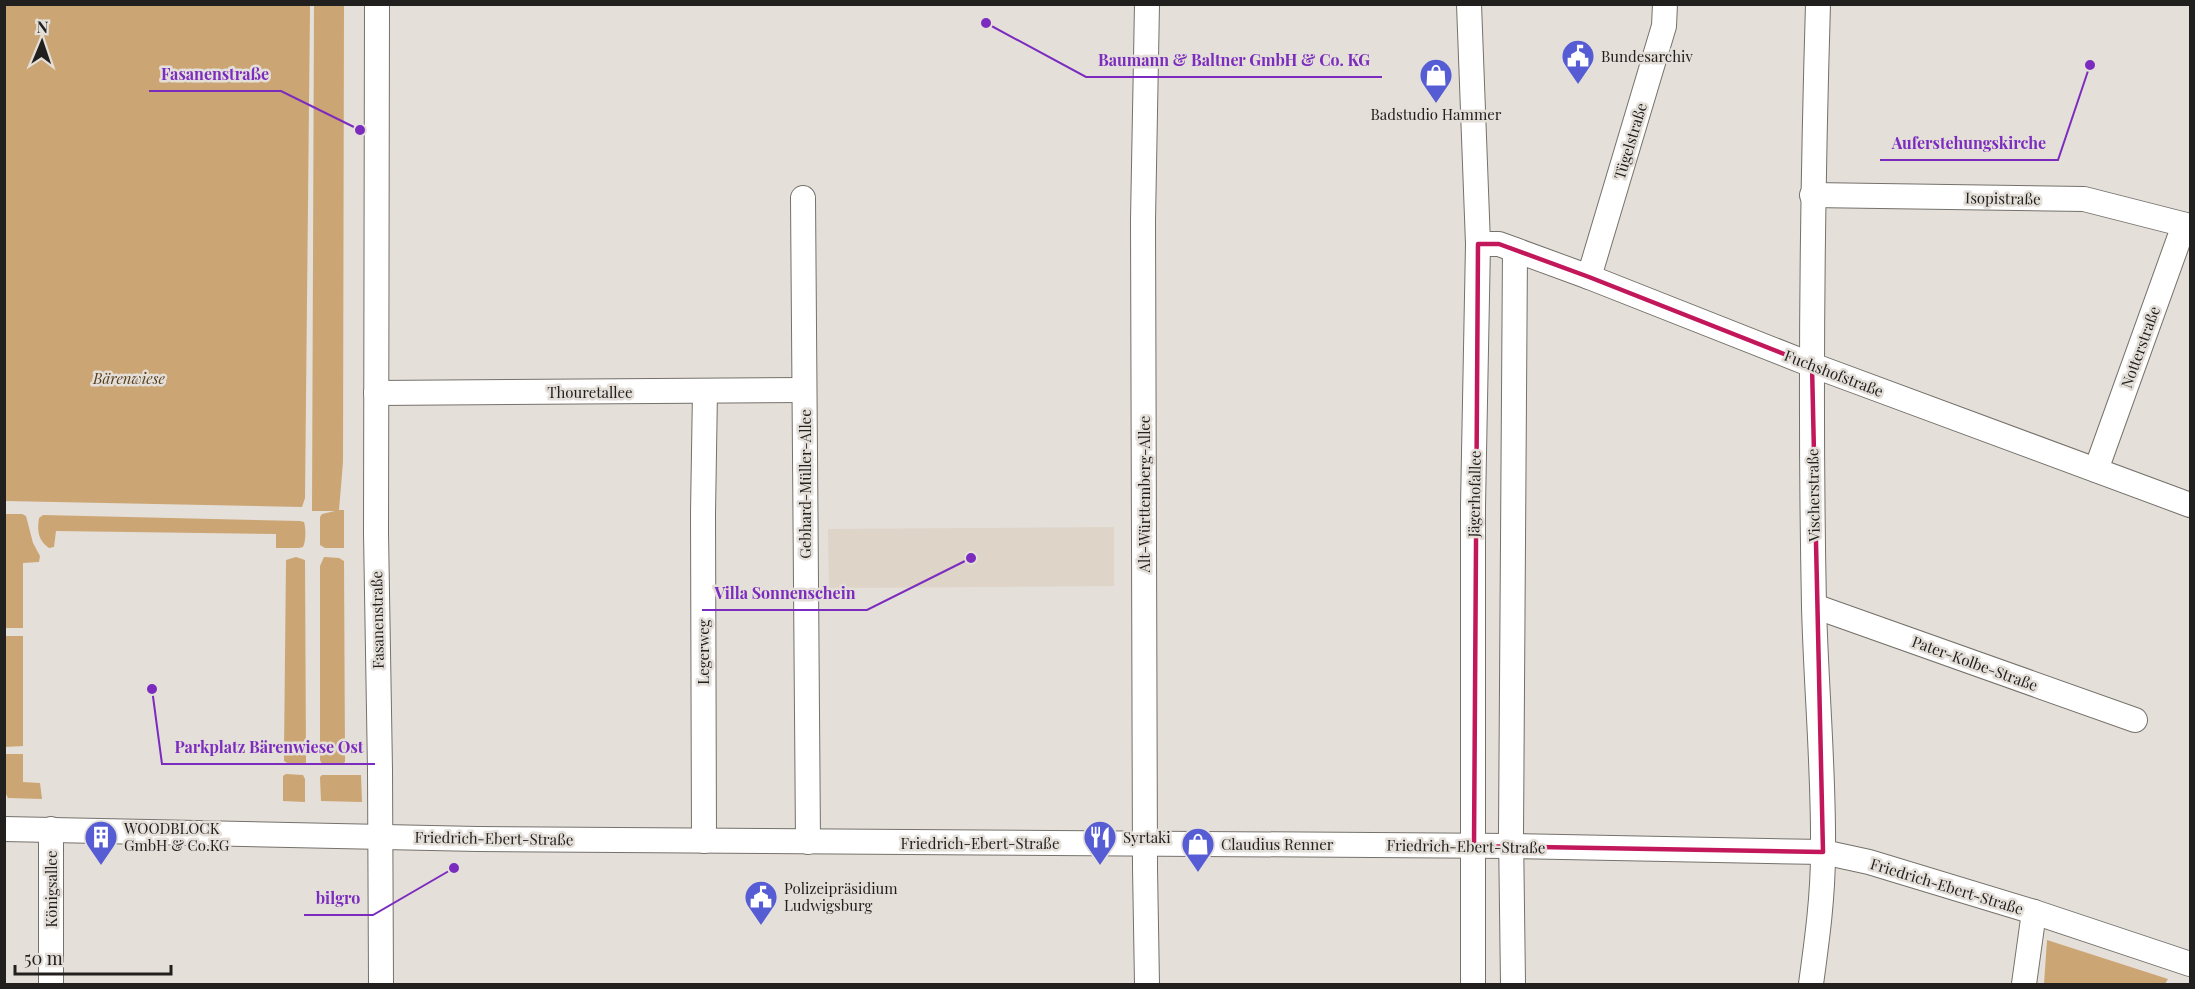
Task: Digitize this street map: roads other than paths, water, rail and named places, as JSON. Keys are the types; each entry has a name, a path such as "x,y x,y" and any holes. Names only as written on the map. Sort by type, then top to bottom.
{"street":[{"name":"Fasanenstraße","path":"377,4 376,534 381,984"},
{"name":"Alt-Württemberg-Allee","path":"1147,4 1143,220 1147,984"},
{"name":"Jägerhofallee","path":"1469,4 1478,244 1473,506 1473,984"},
{"name":"Tügelstraße","path":"1589,277 1664,26 1665,4"},
{"name":"Vischerstraße","path":"1811,984 1821,903 1823,852 1814,606 1812,365 1812,195 1818,4"},
{"name":"Isopistraße","path":"1812,195 2084,199 2187,225"},
{"name":"Gebhard-Müller-Allee","path":"803,198 808,842"},
{"name":"Notterstraße","path":"2096,470 2187,225"},
{"name":"Fuchshofstraße","path":"1478,244 1499,244 1812,365 2190,505"},
{"path":"1513,984 1511,846 1515,250"},
{"name":"Thouretallee","path":"376,393 804,390"},
{"name":"Legerweg","path":"704,841 705,391"},
{"name":"Pater-Kolbe-Straße","path":"1814,606 2135,720"},
{"name":"Friedrich-Ebert-Straße","path":"4,829 478,839 1511,846 1823,852 1869,862 2034,912 2190,964"},
{"name":"Königsallee","path":"51,829 51,984"},
{"path":"2024,984 2034,912"}],"place":[{"name":"Baumann & Baltner GmbH & Co. KG","path":"986,23"},
{"name":"Auferstehungskirche","path":"2090,65"},
{"name":"Bundesarchiv","path":"1578,85"},
{"name":"Badstudio Hammer","path":"1436,104"},
{"name":"Fasanenstraße","path":"360,130"},
{"name":"Villa Sonnenschein","path":"971,558"},
{"name":"Parkplatz Bärenwiese Ost","path":"152,689"},
{"name":"WOODBLOCK GmbH & Co.KG","path":"101,866"},
{"name":"Syrtaki","path":"1100,866"},
{"name":"bilgro","path":"454,868"},
{"name":"Claudius Renner","path":"1198,873"},
{"name":"Polizeipräsidium Ludwigsburg","path":"761,926"}],"park label":[{"name":"Bärenwiese","path":"129,378"}]}
